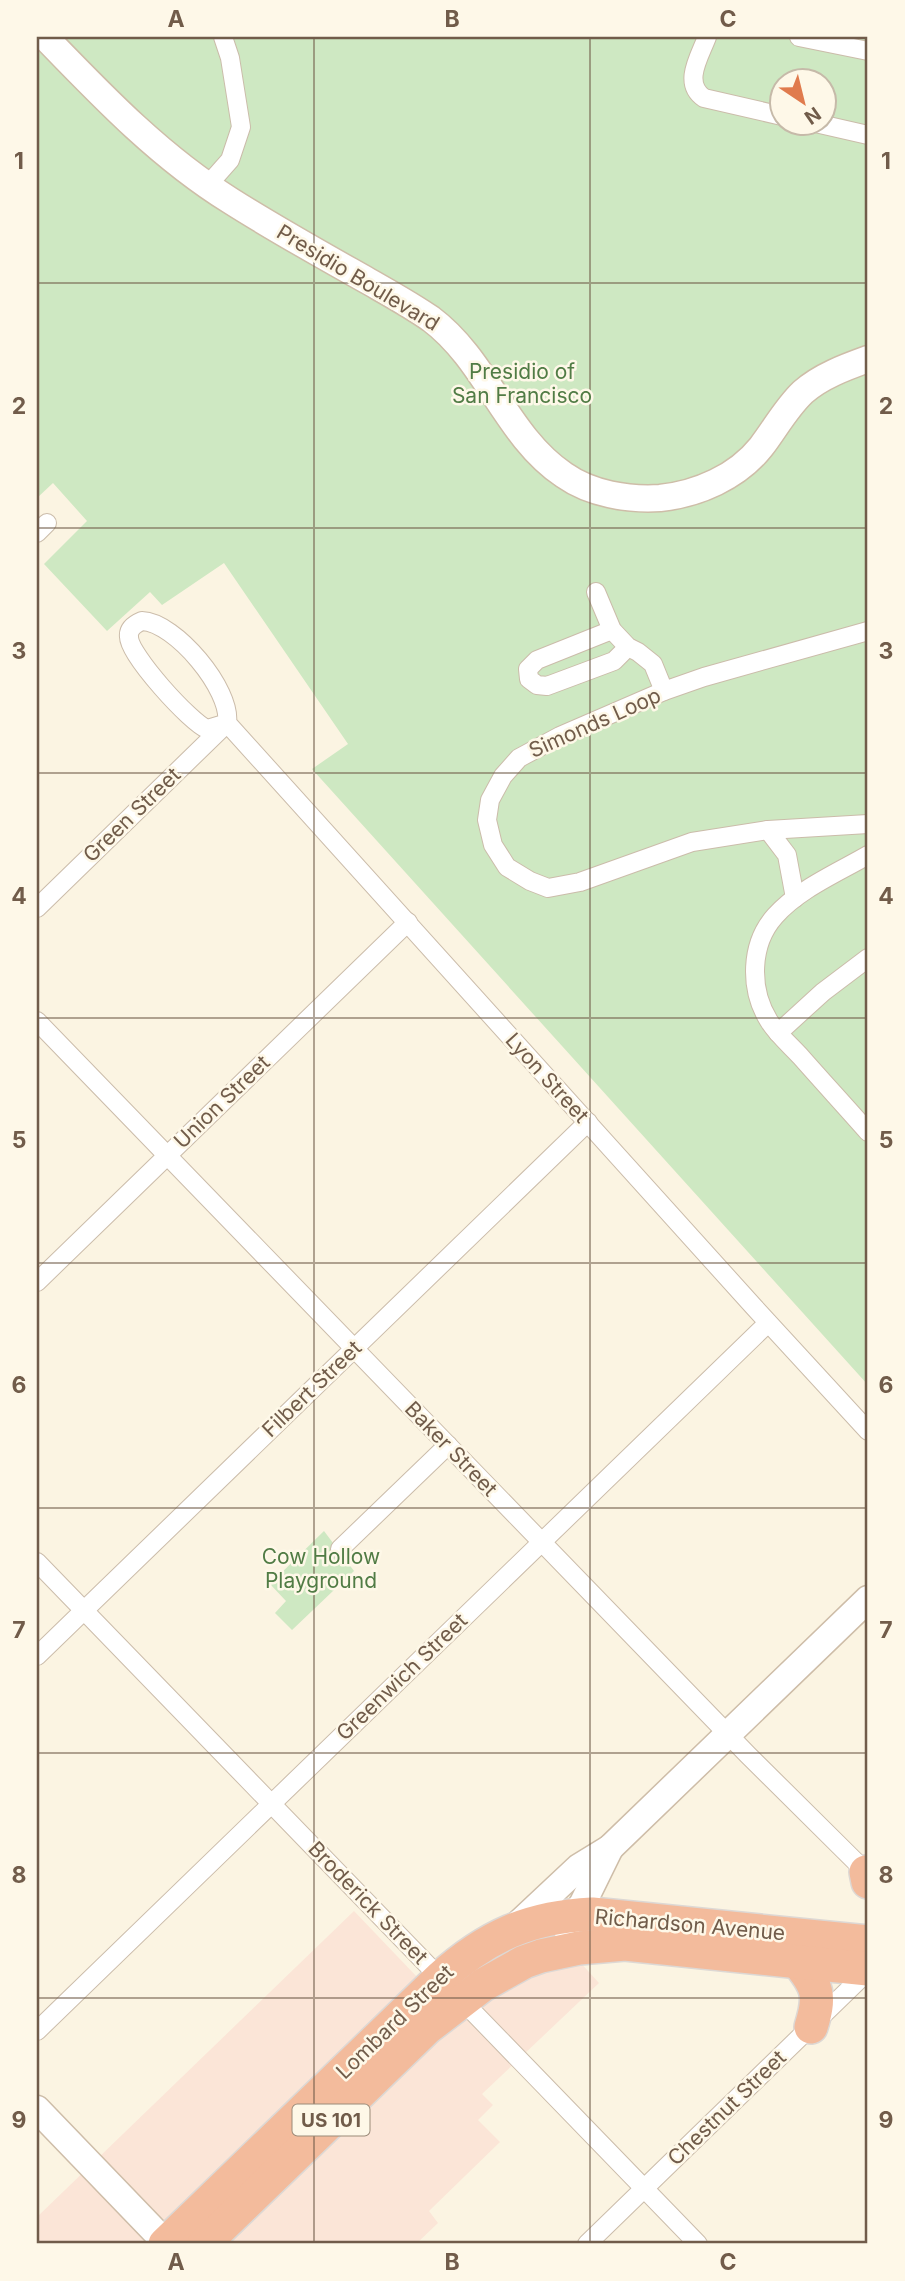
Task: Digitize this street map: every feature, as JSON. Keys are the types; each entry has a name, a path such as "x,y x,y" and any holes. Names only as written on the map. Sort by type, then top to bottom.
{"highway":[{"path":"856,1941 868,1914"},
{"name":"Richardson Avenue","path":"513,1929 543,1919 575,1915 624,1916 856,1941"},
{"name":"Lombard Street","path":"204,2244 411,2043 451,1989 475,1949 513,1929"},
{"name":"Richardson Avenue","path":"524,1962 559,1951 617,1944 868,1970"},
{"path":"797,1961 809,1976 816,1991 818,2005 811,2026"},
{"name":"Lombard Street","path":"166,2244 451,1989 494,1978 524,1962"}],"street":[{"name":"Presidio Boulevard","path":"45,37 139,130 207,186 430,319 447,333 474,363 537,453 566,477 602,492 641,499 663,497 684,494 720,481 748,462 805,390 835,372 868,359"},
{"path":"207,186 230,160 241,127 230,58 223,37"},
{"path":"707,37 692,77 698,94 704,98 768,113"},
{"path":"799,37 868,51"},
{"path":"838,128 868,135"},
{"path":"596,592 612,630 628,647 653,664 664,691"},
{"name":"Lyon Street","path":"227,723 207,729 193,722 135,656 128,639 129,631 142,621 157,624 167,629 190,651 219,690 227,708 227,723 868,1431"},
{"path":"612,630 537,660 528,669 529,679 537,685 547,686 614,662 628,647"},
{"name":"Simonds Loop","path":"868,631 704,677 664,691 560,736 519,758 503,776 491,800 487,820 493,845 507,867 548,888 580,882 692,842 768,830 868,824"},
{"name":"Green Street","path":"37,908 227,723"},
{"path":"768,830 787,855 795,898"},
{"path":"868,855 795,898 774,917 762,936 756,953 756,985 768,1020 868,1132"},
{"name":"Union Street","path":"37,1282 408,922"},
{"path":"778,1033 868,958"},
{"name":"Baker Street","path":"37,1021 867,1876"},
{"name":"Filbert Street","path":"37,1656 587,1122"},
{"name":"Greenwich Street","path":"37,2031 768,1323"},
{"path":"340,1549 447,1445"},
{"name":"Broderick Street","path":"37,1562 698,2244"},
{"name":"Lombard Street","path":"513,1929 579,1867 610,1848 868,1599"},
{"name":"Lombard Street","path":"524,1962 558,1936 575,1915 610,1848"},
{"name":"Chestnut Street","path":"587,2244 868,1970"},
{"path":"37,2109 166,2244"}],"shaded area":[{"path":"354,1911 461,2023 517,1980 578,1960 599,1983 482,2094 493,2105 478,2120 500,2142 429,2211 438,2223 416,2244 37,2244 37,2217"}],"green space":[{"name":"Presidio of San Francisco","path":"37,37 868,37 868,1385 312,769 348,744 224,563 162,605 150,592 107,631 44,564 87,521 53,483 37,498"},
{"name":"Cow Hollow Playground","path":"324,1531 354,1571 292,1630 275,1613 286,1601 270,1584"}]}
